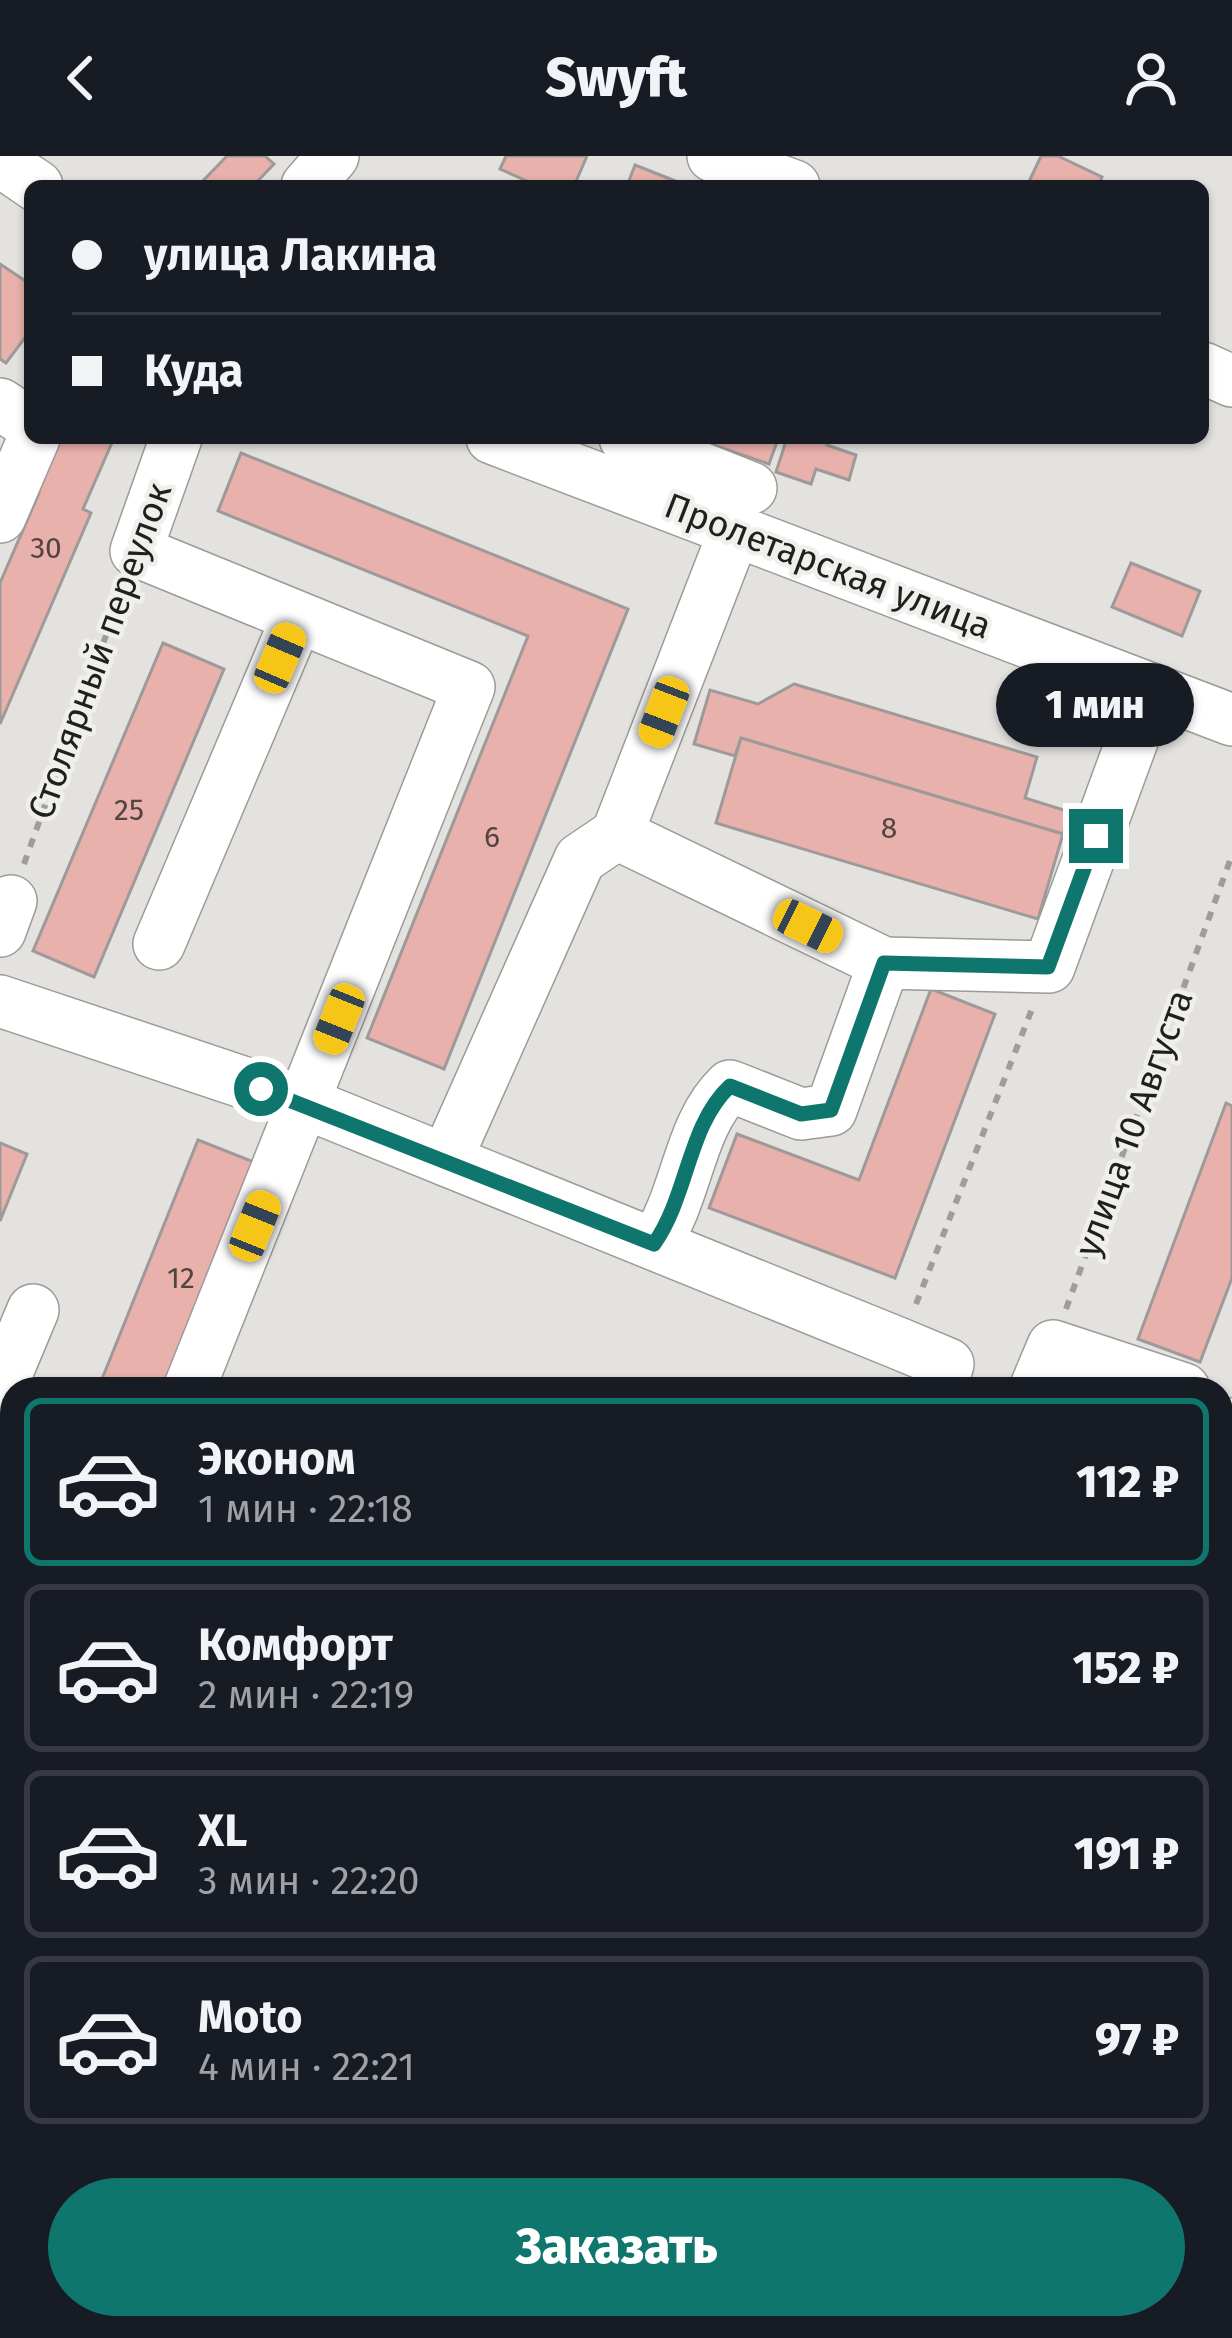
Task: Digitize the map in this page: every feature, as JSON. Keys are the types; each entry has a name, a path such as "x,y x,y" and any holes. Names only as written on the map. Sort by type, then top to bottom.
{"street":[{"path":"313,180 333,156"},
{"path":"713,156 778,180"},
{"path":"0,161 28,180"},
{"path":"0,517 31,444"},
{"name":"Столярный переулок","path":"136,551 174,444"},
{"name":"Пролетарская улица","path":"513,444 743,509 1151,689 1230,714"},
{"path":"446,1160 580,859 617,834 743,509 635,444"},
{"path":"136,551 469,687 194,1377"},
{"path":"159,944 297,618"},
{"path":"617,834 884,963 1048,967 1151,689"},
{"path":"654,1244 672,1218 709,1106 730,1086 801,1114 831,1110 884,963"},
{"path":"0,1001 304,1103 900,1344 944,1377"},
{"path":"5,1377 33,1310"},
{"path":"1044,1368 1104,1377"}],"path":[{"name":"Столярный переулок","path":"6,916 136,551"},
{"name":"улица 10 Августа","path":"1044,1368 1232,855"},
{"path":"900,1344 1048,967"}],"building":[{"path":"227,156 265,156 274,164 259,180 204,180"},
{"path":"506,156 587,156 577,180 525,180 500,169"},
{"path":"1041,156 1058,156 1102,177 1101,180 1030,180"},
{"path":"635,165 673,180 629,180"},
{"path":"0,264 24,280 24,339 6,363 0,359"},
{"path":"47,444 111,444 83,509 91,513 0,724 0,583 39,493 28,488"},
{"path":"711,444 776,444 769,464"},
{"path":"785,444 827,444 856,455 849,480 816,469 811,484 776,472"},
{"path":"241,453 628,609 444,1069 367,1038 528,636 218,511"},
{"path":"1131,563 1200,591 1182,636 1112,607"},
{"path":"163,643 224,669 94,977 33,951"},
{"path":"794,684 1037,757 1025,798 1070,812 1063,834 741,738 735,756 694,744 710,690 758,704"},
{"path":"741,738 1063,834 1038,919 716,823"},
{"path":"931,989 995,1014 895,1278 709,1208 737,1134 859,1180"},
{"path":"1226,1103 1232,1106 1232,1278 1200,1362 1138,1339"},
{"path":"198,1140 264,1166 179,1377 103,1377"},
{"path":"0,1143 27,1154 0,1221"}],"route":[{"path":"261,1089 654,1244 672,1218 709,1106 730,1086 801,1114 831,1110 884,963 1048,967 1096,836"}]}
